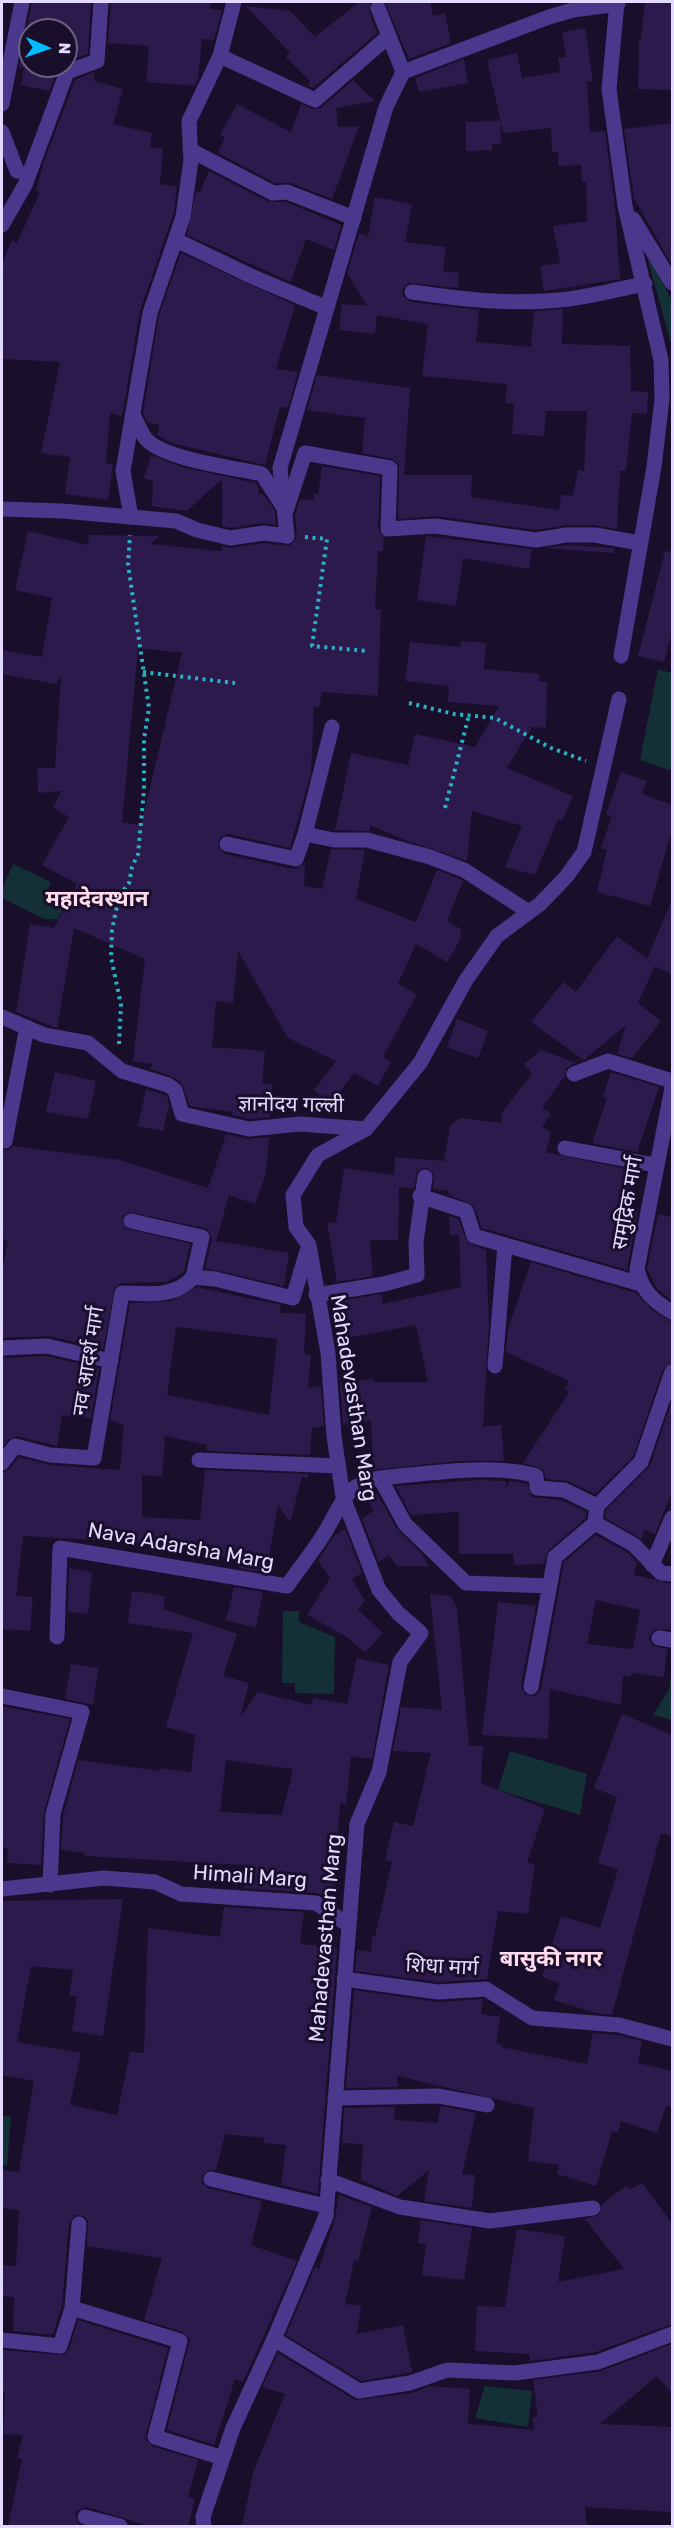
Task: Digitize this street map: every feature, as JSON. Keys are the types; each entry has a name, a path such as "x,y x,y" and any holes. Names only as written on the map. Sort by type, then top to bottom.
{"street":[{"path":"2,104 22,2"},
{"path":"2,225 25,185 68,72 97,61 101,2"},
{"path":"131,517 123,471 150,313 183,217 190,150 189,122 220,56 233,2"},
{"path":"2,509 62,511 176,521 197,530 230,538 264,533 286,536 286,511 280,468 386,107 403,72 549,17 573,10 617,3 609,89 625,206 661,360 662,399 654,467 621,656"},
{"path":"378,8 403,72"},
{"path":"220,56 315,100 388,36"},
{"path":"2,132 25,185"},
{"path":"190,150 273,193 287,192 354,218"},
{"path":"2,160 17,171"},
{"path":"625,206 672,283"},
{"path":"176,240 253,277 327,308"},
{"path":"412,292 479,302 530,302 562,300 645,284"},
{"path":"133,415 146,440 161,450 209,464 262,474 286,511"},
{"path":"286,511 305,453 390,468 388,529 435,526 536,540 566,535 595,535 640,543"},
{"name":"Mahadevasthan Marg","path":"204,2526 203,2517 233,2428 326,2216 347,1924 357,1824 379,1772 400,1662 421,1633 398,1613 380,1590 343,1497 328,1353 309,1245 296,1227 293,1195 318,1155 366,1129 420,1063 466,980 497,936 529,912 566,877 584,852 619,699"},
{"path":"227,844 296,859 305,834 332,727"},
{"path":"305,834 334,840 368,840 430,857 464,870 529,912"},
{"name":"ज्ञानोदय गल्ली","path":"2,1017 44,1035 88,1043 122,1071 168,1085 175,1090 182,1114 205,1121 249,1129 300,1124 366,1129"},
{"path":"5,1141 27,1027"},
{"path":"574,1074 608,1061 672,1081"},
{"name":"समुद्रिक मार्ग","path":"641,1284 637,1269 648,1222 655,1165 672,1088"},
{"path":"565,1148 655,1165"},
{"path":"316,1295 384,1284 417,1275 420,1196 424,1177"},
{"path":"420,1196 466,1211 474,1236 641,1284 648,1294 672,1312"},
{"path":"131,1221 202,1237 193,1277 215,1279 293,1298 309,1245"},
{"path":"495,1366 505,1245"},
{"name":"नव आदर्श मार्ग","path":"2,1463 15,1446 50,1455 94,1458 122,1293 161,1294 185,1287 193,1277"},
{"path":"2,1347 47,1346 111,1361"},
{"path":"531,1687 555,1557 595,1523 597,1506 641,1462 672,1372"},
{"path":"199,1460 338,1466"},
{"name":"Nava Adarsha Marg","path":"57,1637 60,1548 287,1586 324,1535 343,1497 365,1480 520,1471 536,1476 537,1488 564,1491 597,1506"},
{"path":"380,1478 405,1524 466,1583 550,1586"},
{"path":"652,1564 672,1518"},
{"path":"595,1523 634,1545 661,1573 672,1574"},
{"path":"2,1696 82,1712 54,1814 50,1885"},
{"name":"Himali Marg","path":"2,1889 104,1878 154,1882 181,1894 316,1904 347,1924"},
{"name":"शिधा मार्ग","path":"344,1979 438,1992 486,1989 532,2018 619,2025 672,2039"},
{"path":"334,2098 439,2096 487,2105"},
{"path":"211,2179 326,2206"},
{"path":"328,2181 400,2207 490,2221 593,2208"},
{"path":"2,2340 60,2346 72,2308 79,2224"},
{"path":"72,2308 180,2341 155,2437 223,2458"},
{"path":"274,2339 359,2391 410,2384 447,2370 515,2373 598,2362 672,2334"},
{"path":"85,2517 120,2526"}],"path":[{"path":"122,1071 121,1005 111,957 112,930 119,896 129,883 132,867 138,854 144,790 144,739 149,708 128,564 131,517"},
{"path":"286,536 327,539 312,646 367,651"},
{"path":"143,672 235,683"},
{"path":"409,703 495,718 551,748 603,768"},
{"path":"445,808 469,715"}],"green space":[{"path":"645,249 672,301 672,347"},
{"path":"658,669 672,673 672,768 668,770 640,760"},
{"path":"13,864 51,882 48,889 67,901 58,919 45,919 2,898 2,889"},
{"path":"283,1611 299,1611 299,1622 335,1637 334,1694 295,1693 295,1683 282,1683"},
{"path":"672,1672 672,1720 653,1715 669,1689"},
{"path":"510,1751 587,1774 580,1815 498,1790"},
{"path":"2,2116 11,2117 7,2165 2,2165"},
{"path":"485,2386 532,2391 528,2427 475,2418"}],"building":[{"path":"32,2 91,2 88,54 78,58 78,18 29,18"},
{"path":"111,2 211,2 210,9 222,10 214,40 202,39 198,79 195,86 146,82 149,46 108,43"},
{"path":"359,2 371,2 369,11 377,33 313,88 308,86 310,81 286,57 290,53 246,6 290,11 315,37"},
{"path":"385,2 430,2 433,16 445,13 451,43 409,59"},
{"path":"645,2 672,2 672,90 638,89 639,39 641,39"},
{"path":"585,28 593,81 587,82 590,132 605,131 615,208 620,279 544,291 540,266 560,263 553,226 587,221 586,182 582,182 581,165 558,166 558,152 552,152 551,128 503,133 487,60 517,53 522,78 560,72 558,58 566,57 562,32"},
{"path":"464,59 468,83 419,92 415,78"},
{"path":"94,72 94,81 123,89 113,124 152,133 150,147 163,149 160,184 177,187 173,215 140,311 122,416 110,413 106,464 113,464 108,500 65,494 70,457 41,453 60,362 2,359 2,263 12,240 17,243 40,192 36,191 43,164 75,80"},
{"path":"22,78 54,78 49,91 21,85"},
{"path":"353,80 375,101 336,108 338,127 359,126 332,199 291,183 275,183 218,153 225,137 220,135 237,104 291,132 301,104 312,109 321,108"},
{"path":"500,121 501,144 492,144 492,150 466,151 466,122"},
{"path":"672,123 672,265 634,198 624,129"},
{"path":"209,171 269,202 286,202 341,225 334,250 306,239 291,282 187,235 196,191 200,192"},
{"path":"375,197 412,204 405,242 446,247 443,271 459,273 458,288 409,283 402,290 403,296 411,302 479,310 476,342 531,347 534,311 563,309 562,344 630,346 631,391 648,392 647,414 632,413 626,471 620,471 617,529 595,525 566,525 536,530 436,516 398,519 399,464 392,459 362,453 365,418 307,410 317,375 410,388 404,475 472,475 471,497 559,510 561,495 573,496 578,470 584,471 587,411 546,411 544,436 512,434 514,404 505,403 507,384 422,376 428,324 377,315 375,334 339,330 342,304 367,306 347,273 359,233 368,237"},
{"path":"181,253 295,305 276,369 298,372 288,408 280,407 265,465 171,443 157,435 160,425 147,422 143,413 159,315"},
{"path":"151,455 181,467 256,483 259,488 258,494 264,495 275,511 276,525 263,523 230,528 222,526 222,479 187,511 152,506 153,481 144,478"},
{"path":"322,466 380,476 378,529 384,538 383,551 378,551 375,609 381,610 378,696 322,692 319,707 314,706 311,772 290,848 228,834 220,837 218,846 225,854 294,869 305,862 304,886 322,889 331,849 365,850 356,899 416,922 437,870 463,881 447,921 461,929 460,940 447,962 416,944 398,984 417,994 383,1057 391,1062 378,1086 354,1073 331,1104 314,1090 336,1061 288,1038 238,951 233,1003 216,1001 212,1047 265,1051 262,1083 272,1084 270,1117 250,1119 232,1115 233,1112 190,1106 181,1082 150,1069 152,1064 133,1061 145,959 74,928 57,1028 16,1012 30,924 54,928 77,884 42,865 69,817 53,808 61,791 38,793 37,768 55,768 61,676 56,684 2,674 2,650 42,657 52,598 15,590 28,531 88,545 89,535 159,536 150,544 218,551 222,551 222,546 231,548 264,543 289,546 297,538 295,515 300,499 314,500 313,494 318,494","holes":["138,648 182,653 141,825 122,822"]},
{"path":"426,536 532,549 529,569 463,558 456,606 417,600"},
{"path":"567,545 614,548 613,553 545,548"},
{"path":"665,551 672,552 672,631 664,662 638,656"},
{"path":"461,641 486,643 484,669 539,674 539,682 547,682 546,728 532,727 507,768 573,796 562,821 558,819 535,875 505,867 522,826 472,811 467,861 405,840 370,825 369,831 335,830 351,753 408,765 415,734 475,747 499,706 448,702 449,686 405,681 410,642 461,647"},
{"path":"621,772 647,781 642,794 672,805 672,830 650,906 597,892 607,850 601,848 612,816 606,814"},
{"path":"672,900 672,975 655,966 638,1003 661,1021 632,1058 617,1054 626,1025 584,1060 531,1022 563,982 576,992 617,936 647,959"},
{"path":"457,1019 488,1031 478,1058 447,1047"},
{"path":"541,1050 576,1063 566,1068 565,1076 542,1107 551,1114 542,1126 551,1133 546,1152 636,1171 629,1209 638,1211 627,1270 482,1228 473,1205 449,1195 449,1191 433,1189 434,1174 426,1167 417,1172 414,1188 399,1187 398,1240 370,1240 373,1276 337,1282 327,1222 336,1223 344,1168 394,1175 395,1157 444,1161 450,1126 460,1118 501,1123 502,1112 532,1074 524,1064"},
{"path":"55,1072 96,1081 88,1119 46,1112"},
{"path":"611,1072 659,1087 637,1152 592,1143 607,1098 603,1097"},
{"path":"146,1089 167,1096 169,1105 163,1131 138,1126"},
{"path":"226,1134 247,1139 269,1137 266,1174 255,1204 229,1195 216,1241 289,1253 284,1286 205,1268 212,1239 208,1229 129,1212 122,1218 125,1228 190,1244 184,1272 167,1282 122,1283 115,1287 103,1349 49,1336 2,1338 2,1271 8,1241 2,1239 2,1150 8,1150 13,1146 120,1160 208,1188"},
{"path":"658,1214 672,1217 672,1301 657,1288 647,1269"},
{"path":"449,1216 458,1219 468,1243 486,1250 489,1325 483,1427 501,1425 504,1461 458,1461 373,1470 371,1420 343,1424 340,1383 373,1379 373,1382 428,1382 416,1325 347,1338 340,1301 381,1294 383,1304 461,1287 459,1235 450,1235"},
{"path":"531,1262 636,1293 653,1311 672,1322 672,1363 663,1369 633,1457 595,1494 568,1481 546,1479 543,1469 523,1463 570,1391 565,1389 569,1381 506,1352 508,1329"},
{"path":"197,1287 281,1305 280,1313 306,1314 304,1354 311,1355 308,1388 321,1386 324,1426 312,1428 310,1455 207,1451 207,1445 165,1436 162,1476 142,1475 142,1517 200,1520 205,1470 308,1474 308,1478 302,1477 290,1522 278,1505 266,1573 239,1568 241,1559 197,1554 198,1546 23,1536 16,1596 33,1597 30,1631 2,1629 2,1473 9,1469 19,1457 49,1465 120,1470 124,1425 110,1420 130,1303 171,1301","holes":["176,1327 277,1339 269,1415 167,1395"]},
{"path":"46,1356 99,1368 91,1418 62,1415 57,1446 17,1436 8,1440 2,1448 2,1358"},
{"path":"672,1400 672,1492 655,1534 644,1530 642,1539 605,1518 606,1510 650,1466"},
{"path":"480,1480 506,1481 506,1488 510,1481 527,1484 532,1497 561,1500 586,1512 586,1518 549,1550 544,1564 514,1565 513,1554 459,1554 459,1512 411,1515 396,1486"},
{"path":"374,1489 397,1529 420,1552 429,1566 397,1566 389,1555 379,1562 362,1519 374,1510 368,1501 374,1497"},
{"path":"345,1529 362,1573 352,1579 365,1601 358,1610 383,1633 365,1653 347,1637 307,1615 330,1578 318,1560 335,1535"},
{"path":"596,1535 628,1553 637,1562 634,1575 672,1584 672,1626 670,1630 655,1629 649,1637 653,1646 667,1649 664,1677 631,1673 631,1677 623,1676 621,1705 550,1689 548,1739 482,1735 498,1602 536,1606 521,1686 525,1695 535,1696 541,1689 564,1562","holes":["596,1600 640,1610 633,1649 587,1644"]},
{"path":"69,1568 92,1572 88,1614 68,1612"},
{"path":"234,1587 263,1592 256,1628 226,1620"},
{"path":"132,1591 165,1596 163,1609 237,1634 223,1676 249,1683 240,1718 257,1692 312,1705 313,1698 347,1704 357,1658 389,1665 372,1759 351,1757 346,1804 340,1803 334,1901 317,1893 244,1888 244,1865 85,1856 85,1853 61,1850 63,1816 78,1760 160,1771 160,1768 191,1772 195,1735 166,1727 193,1633 128,1623","holes":["226,1760 293,1769 282,1815 220,1812"]},
{"path":"430,1594 450,1596 457,1607 469,1746 483,1746 481,1783 545,1809 527,1863 535,1864 528,1914 498,1911 487,1979 438,1982 355,1971 357,1950 371,1952 372,1936 375,1936 392,1862 385,1860 394,1822 413,1826 431,1753 393,1751 401,1707 442,1710"},
{"path":"71,1664 98,1668 93,1705 65,1699"},
{"path":"2,1706 70,1719 44,1812 41,1865 7,1863 8,1848 2,1847"},
{"path":"622,1714 672,1735 672,1837 661,1833 612,2015 596,2013 554,2000 560,1983 542,1977 561,1916 600,1928 618,1869 598,1863 617,1797 594,1788"},
{"path":"123,1899 103,2036 72,2031 77,1996 69,1995 73,1970 31,1966 17,2042 81,2053 70,2105 117,2115 130,2052 144,2053 148,1928 220,1937 224,1907 304,1912 300,1944 337,1948 318,2194 281,2185 286,2145 264,2143 264,2138 225,2134 216,2170 208,2170 202,2176 202,2182 208,2188 262,2201 251,2245 297,2261 243,2382 235,2379 214,2445 167,2430 190,2339 183,2332 144,2320 162,2258 87,2246 88,2220 84,2216 75,2215 69,2223 62,2306 53,2335 13,2331 14,2297 2,2296 2,2265 16,2266 19,2210 2,2208 2,2170 19,2172 34,2081 2,2075 2,1901"},
{"path":"354,1990 437,2002 483,1999 481,2014 500,2017 496,2043 502,2045 501,2047 587,2064 593,2033 617,2035 642,2041 638,2063 672,2071 672,2107 666,2106 657,2133 621,2121 618,2133 612,2131 596,2186 557,2174 559,2165 528,2161 534,2108 397,2076 397,2087 346,2088"},
{"path":"441,2106 476,2113 462,2174 475,2175 472,2208 424,2201 429,2170 397,2196 361,2180 363,2144 342,2143 344,2108 395,2107 394,2120 437,2123"},
{"path":"642,2183 672,2223 672,2324 596,2352 530,2361 529,2354 475,2351 477,2306 505,2307 517,2229 565,2236 558,2282 624,2269 585,2219 599,2215 602,2204 626,2186 631,2189"},
{"path":"339,2195 372,2207 358,2261 354,2260 345,2304 361,2306 357,2334 403,2325 412,2372 361,2381 286,2335 315,2267 319,2269 335,2219"},
{"path":"421,2220 472,2228 464,2280 422,2275 426,2244 418,2243"},
{"path":"78,2320 168,2348 145,2439 152,2446 198,2460 188,2497 195,2499 188,2526 149,2526 87,2507 78,2510 75,2515 78,2523 83,2526 8,2526 22,2459 17,2458 23,2435 3,2434 5,2393 2,2392 2,2350 64,2355 69,2349"},
{"path":"672,2344 672,2393 657,2376 600,2424 672,2427 672,2512 585,2507 587,2526 242,2526 253,2473 285,2394 262,2387 278,2353 355,2400 412,2393 430,2386 470,2389 468,2424 534,2430 532,2418 538,2417 533,2380 601,2371"}],"district":[{"name":"महादेवस्थान","path":"97,900"},
{"name":"बासुकी नगर","path":"551,1960"}]}
